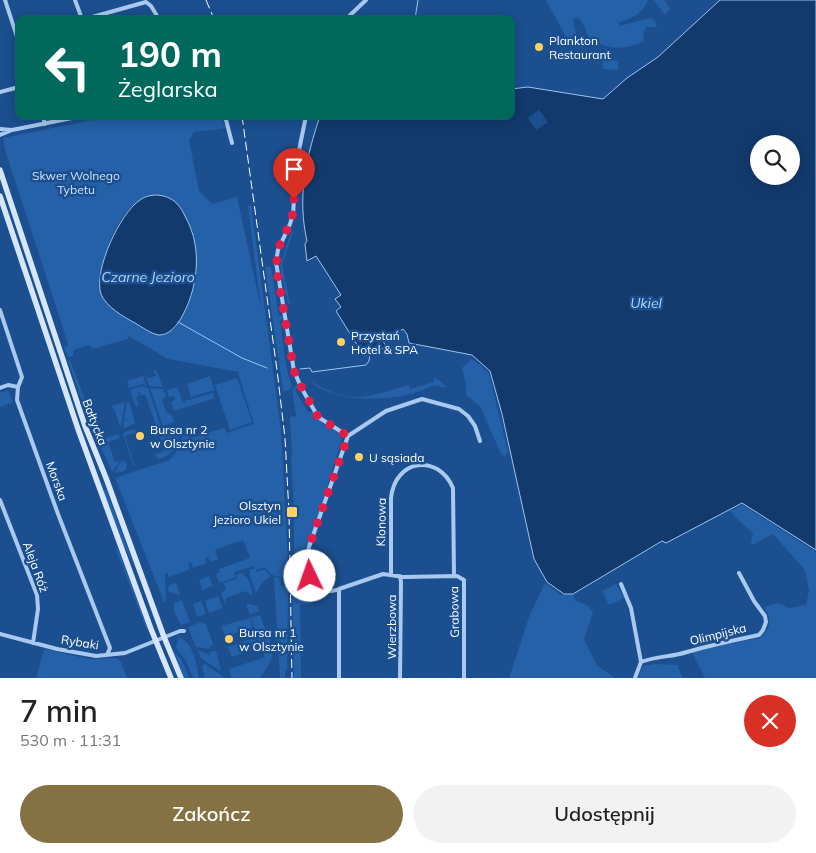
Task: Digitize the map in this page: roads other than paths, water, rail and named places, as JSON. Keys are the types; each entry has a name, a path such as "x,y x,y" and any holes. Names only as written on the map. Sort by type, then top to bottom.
{"main road":[{"name":"Bałtycka","path":"0,170 85,426 106,478 164,638 181,678"},
{"name":"Bałtycka","path":"0,196 82,438 171,678"}],"street":[{"path":"5,0 15,31"},
{"path":"75,0 81,15"},
{"path":"350,15 366,0"},
{"path":"98,15 146,2 157,15"},
{"path":"0,92 15,88"},
{"path":"44,120 45,124"},
{"path":"0,135 12,130 64,120"},
{"path":"226,120 232,143"},
{"path":"305,120 297,160 292,219 278,250 276,268 294,371 318,417 348,436"},
{"path":"0,129 12,130"},
{"name":"Morska","path":"0,310 22,377 18,387 18,400 58,514 110,648 107,655"},
{"path":"0,388 8,385 18,387"},
{"path":"338,678 339,589 334,591 327,590 314,584 308,572 307,560 309,547 348,436 386,411 422,399 459,409 476,426 480,441"},
{"name":"Klonowa","path":"390,575 392,488 403,471 423,465 433,467 442,473 449,480 453,488 454,576"},
{"name":"Aleja Róż","path":"0,500 37,595 38,609 33,643"},
{"name":"Olimpijska","path":"642,662 759,635 764,630 765,616 738,573"},
{"name":"Grabowa","path":"339,589 382,574 400,576 460,576 464,580 464,678"},
{"name":"Wierzbowa","path":"400,576 400,678"},
{"path":"621,584 631,608 642,662 635,678"},
{"name":"Rybaki","path":"0,634 96,656 125,653 184,631"}],"water":[{"name":"Ukiel","path":"720,0 816,0 816,550 742,503 666,543 662,541 573,594 564,594 547,582 534,559 502,414 490,371 472,355 409,343 407,334 403,329 383,341 386,347 364,356 336,311 341,307 335,299 341,295 316,256 307,261 305,244 307,241 303,209 304,178 319,120 515,120 515,89 528,87 603,99 627,78 658,57"},
{"name":"Czarne Jezioro","path":"158,195 172,200 181,209 191,230 196,256 194,283 186,308 174,328 166,334 159,335 121,315 111,307 103,299 100,284 101,271 110,243 124,217 142,199"}],"waterway":[{"path":"416,15 418,0"},
{"path":"178,322 242,358 267,368"},
{"path":"300,369 310,368 312,372 366,365 370,354"}],"railway":[{"path":"206,0 212,15"},
{"path":"243,120 285,438 289,513 292,678"}],"place":[{"name":"Plankton Restaurant","path":"539,47"},
{"name":"Przystań Hotel & SPA","path":"341,342"},
{"name":"Bursa nr 2 w Olsztynie","path":"140,436"},
{"name":"U sąsiada","path":"359,457"},
{"name":"Olsztyn Jezioro Ukiel","path":"292,512"},
{"name":"Bursa nr 1 w Olsztynie","path":"229,639"}],"park label":[{"name":"Skwer Wolnego Tybetu","path":"76,182"}]}
